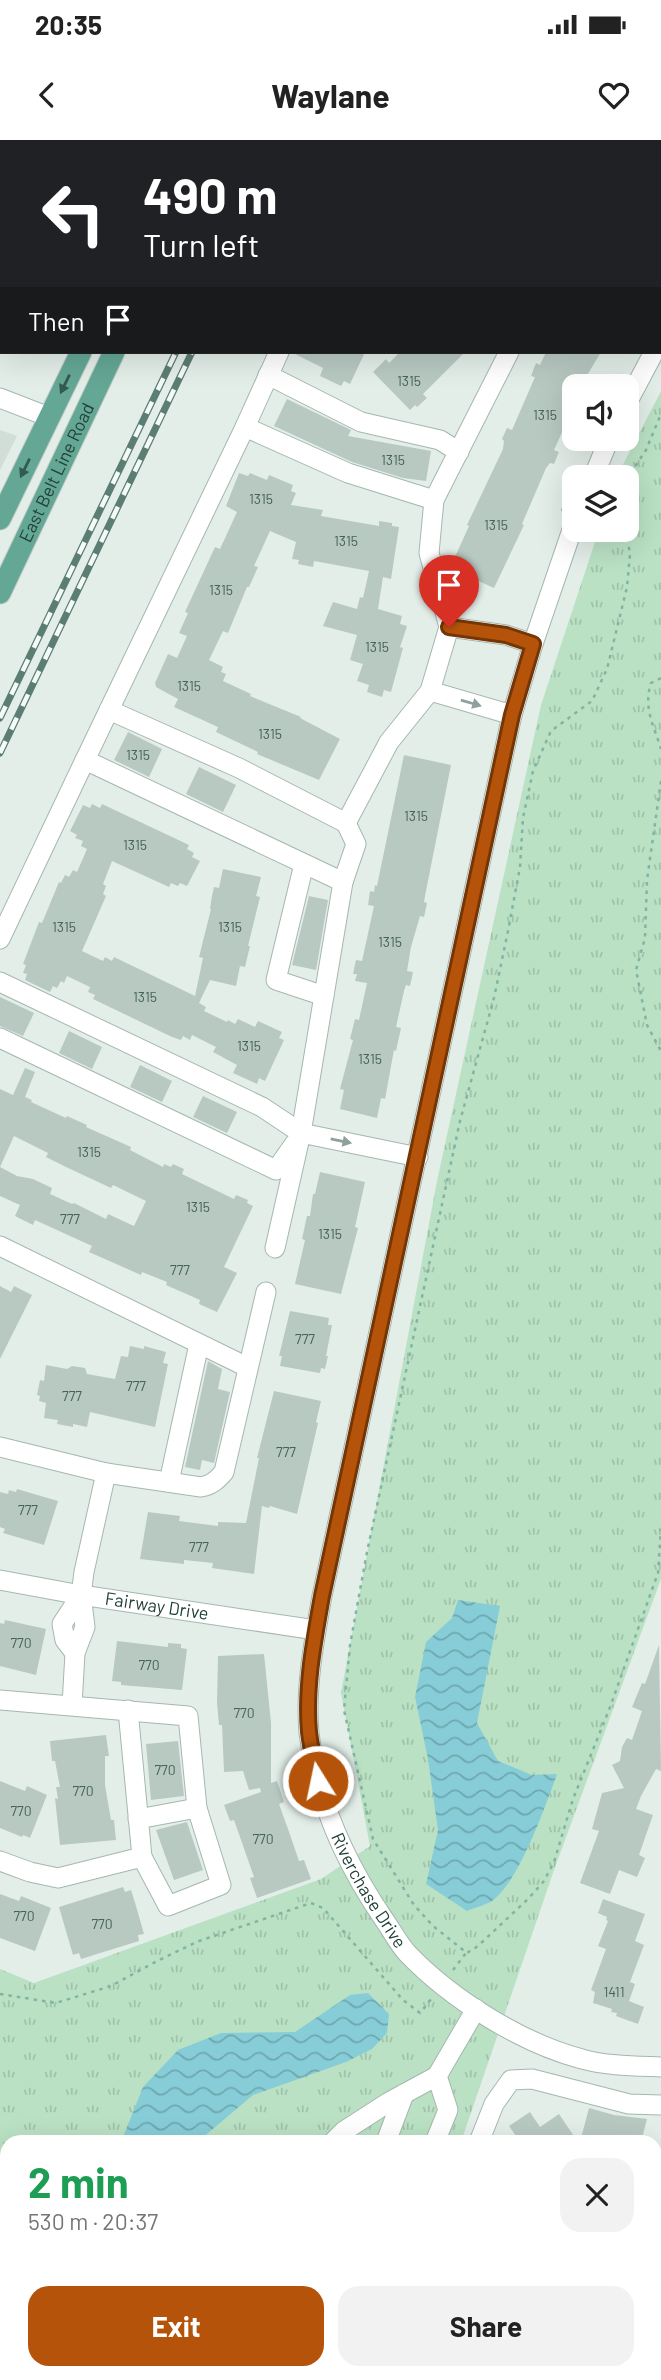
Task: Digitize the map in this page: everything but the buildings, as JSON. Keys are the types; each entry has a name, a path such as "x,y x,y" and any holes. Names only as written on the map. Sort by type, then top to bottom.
{"main road":[{"name":"East Belt Line Road","path":"0,519 80,354"},
{"name":"East Belt Line Road","path":"0,593 113,354"},
{"path":"49,417 77,430"}],"street":[{"path":"0,939 278,354"},
{"path":"346,823 393,737 430,691 449,627 429,553 434,500 508,354"},
{"path":"639,380 653,354"},
{"path":"268,375 361,422 440,440 459,452"},
{"path":"0,398 49,417"},
{"path":"245,427 348,473 434,500"},
{"name":"Riverchase Drive","path":"568,542 512,715 316,1630 311,1660 309,1731 318,1781 334,1834 365,1892 406,1952 464,2002 524,2038 585,2060 661,2067"},
{"path":"449,627 506,635 533,644"},
{"path":"430,691 512,715"},
{"path":"109,710 239,768 346,823 356,844 343,883 301,1133 275,1248"},
{"path":"85,760 343,883"},
{"path":"304,864 276,980 324,996"},
{"path":"0,982 262,1107 301,1133 418,1157"},
{"path":"0,1038 276,1170 301,1133"},
{"path":"0,1246 247,1367"},
{"path":"0,1447 106,1473 207,1486 214,1483 224,1472 266,1292"},
{"path":"169,1482 199,1344"},
{"path":"72,1705 75,1653 85,1627 81,1595 106,1473"},
{"name":"Fairway Drive","path":"0,1580 81,1595 316,1630"},
{"path":"0,1700 72,1705 128,1710 188,1716 197,1808 221,1885 168,1906 142,1857 128,1710"},
{"path":"138,1819 197,1808"},
{"path":"0,1861 30,1872 58,1878 142,1857"},
{"path":"340,2135 437,2076 476,2009"},
{"path":"437,2076 448,2110 438,2135"},
{"path":"482,2135 494,2104 511,2080 532,2079 629,2104 661,2105"},
{"path":"389,2135 404,2094"}],"path":[{"path":"636,465 646,450 661,414"},
{"path":"628,542 630,554 627,587 607,669 592,701 551,731 533,771 523,818 520,867 494,998 454,1147 350,1646 344,1710 373,1839 414,1905 433,1926 467,1952 478,1947 529,1898 544,1881 554,1862 573,1799 609,1710 658,1573 661,1529"},
{"path":"661,677 652,683 647,697 650,721 661,749"},
{"path":"661,781 647,880 645,938 636,970 647,1025 661,1051"},
{"path":"0,1994 56,2003 111,1986 199,1941 311,1903 323,1908 403,2000 420,2013 430,2000"}],"shaded area":[{"path":"0,430 17,436 0,470"}],"green space":[{"path":"661,391 661,1579 554,1870 463,2135 0,2135 0,1969 34,1983 321,1879 370,1846 341,1693 437,1181 541,705 595,542 639,542 639,465 623,465 630,451 639,451 639,434"}],"water":[{"path":"458,1600 500,1606 477,1723 498,1761 532,1775 557,1774 522,1861 512,1878 492,1901 467,1911 426,1884 438,1830 428,1759 415,1697 426,1642 452,1618"},
{"path":"368,1993 389,2014 387,2033 372,2049 346,2062 253,2095 206,2135 124,2135 143,2087 178,2050 221,2033 295,2032 350,1995"}],"railway":[{"path":"0,718 175,354"},
{"path":"0,753 191,354"}],"route":[{"path":"318,1781 309,1731 309,1712 311,1660 322,1596 512,715 533,644 506,635 449,627"}]}
